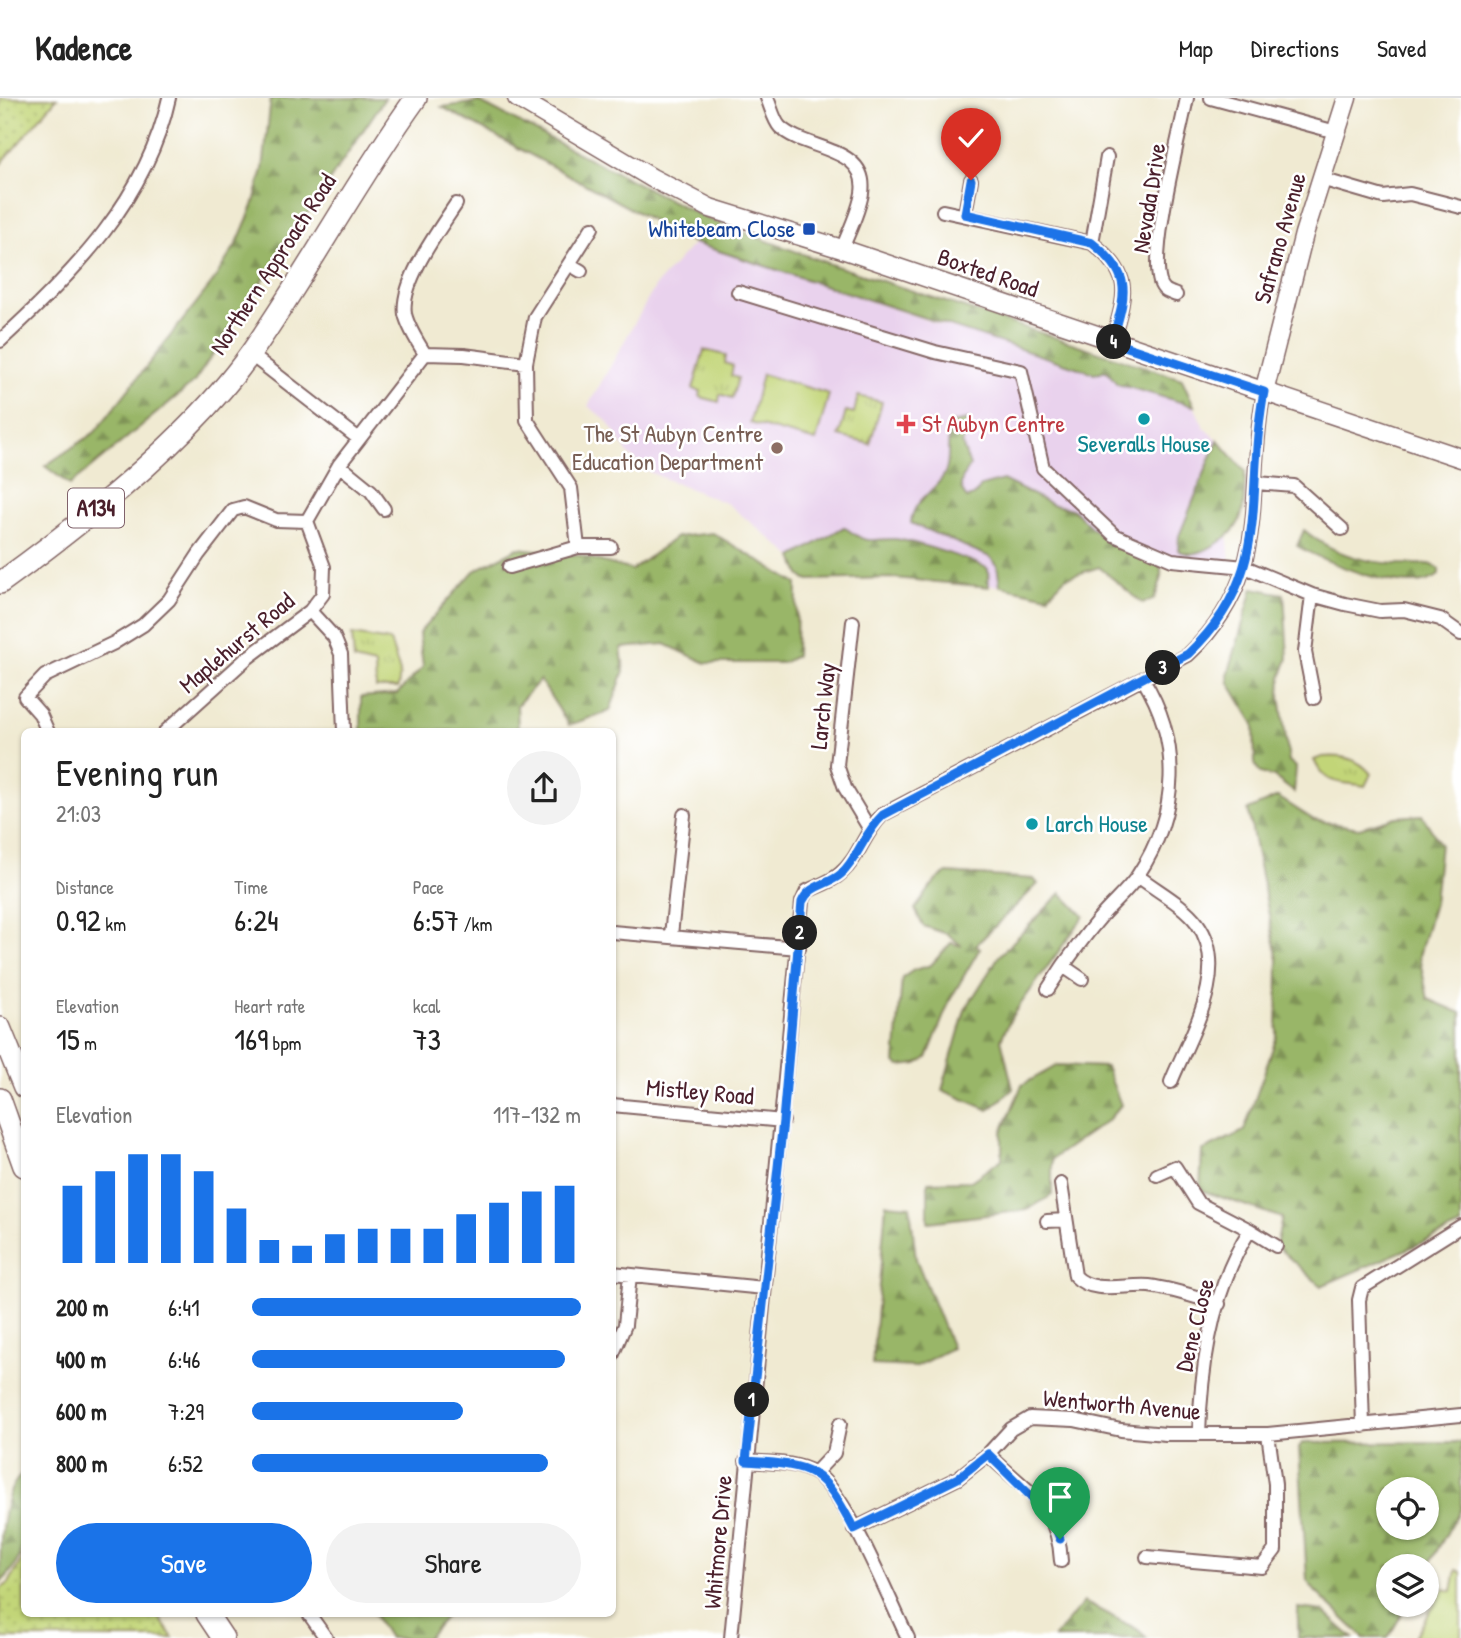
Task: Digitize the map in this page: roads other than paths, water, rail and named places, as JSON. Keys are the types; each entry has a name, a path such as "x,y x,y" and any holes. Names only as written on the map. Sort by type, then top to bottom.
{"main road":[{"name":"Northern Approach Road","path":"0,583 139,472 198,413 250,354 375,157 416,98"},
{"path":"0,1028 21,1080"},
{"path":"0,1099 21,1158"},
{"path":"209,1617 223,1638"}],"street":[{"path":"0,341 58,287 124,204 156,142 169,98"},
{"name":"Boxted Road","path":"517,98 652,178 710,208 842,249 1461,458"},
{"path":"767,98 778,126 792,135 851,160 860,174 862,191 842,249"},
{"name":"Nevada Drive","path":"1176,295 1165,292 1160,284 1158,251 1187,98"},
{"path":"1211,98 1336,132"},
{"name":"Safrano Avenue","path":"1264,392 1321,179 1347,98"},
{"path":"1092,243 1107,157"},
{"path":"1321,179 1383,197 1410,194 1461,206"},
{"path":"965,214 971,180"},
{"path":"425,354 405,313 410,287 424,254 456,204"},
{"path":"943,211 1092,243 1118,268 1125,287 1112,342"},
{"path":"578,547 571,488 527,420 526,363 536,317 592,228"},
{"path":"569,264 581,271"},
{"path":"738,292 935,352 1021,370 1043,468 1114,535 1171,560 1245,566 1312,595 1380,611 1404,610 1440,619 1461,634"},
{"path":"250,354 359,439"},
{"path":"425,354 464,355 526,363"},
{"path":"45,728 40,714 25,697 44,676 114,643 143,625 169,600 199,554 233,510 244,507 276,520 307,521 339,465 425,354"},
{"name":"Whitmore Drive","path":"731,1638 746,1461 783,1121 802,902 807,891 839,876 851,863 869,828 883,815 1143,679 1188,654 1206,638 1229,603 1245,566 1254,524 1255,458 1264,392"},
{"path":"339,465 371,491 384,509"},
{"path":"1256,483 1294,486 1342,529"},
{"name":"Maplehurst Road","path":"169,728 246,659 310,611 323,594 324,567 307,521"},
{"path":"509,567 578,547 611,547"},
{"path":"1312,595 1305,652 1314,698"},
{"path":"310,611 334,637 341,654 344,728"},
{"name":"Larch Way","path":"853,622 837,765 845,788 869,828"},
{"path":"1048,989 1098,920 1138,876 1165,820 1171,796 1172,774 1167,731 1158,703 1143,679"},
{"path":"671,935 684,815"},
{"path":"1138,876 1197,923 1209,951 1210,976 1204,1000 1171,1082"},
{"path":"616,932 799,948"},
{"path":"1063,966 1082,979"},
{"name":"Mistley Road","path":"616,1105 783,1121"},
{"path":"1157,1175 1175,1167 1198,1203 1276,1246"},
{"path":"1061,1184 1076,1276 1082,1283 1093,1286 1149,1286 1219,1304"},
{"path":"1047,1221 1066,1220"},
{"path":"1363,1426 1359,1300 1362,1288 1461,1226"},
{"name":"Dene Close","path":"1199,1434 1201,1380 1219,1304 1237,1251 1250,1230"},
{"path":"616,1273 764,1288"},
{"path":"616,1350 625,1325 630,1275"},
{"name":"Wentworth Avenue","path":"854,1529 958,1478 988,1454 1011,1429 1030,1418 1047,1416 1121,1430 1268,1434 1461,1415"},
{"path":"815,1473 834,1453 840,1424"},
{"path":"1147,1557 1262,1567 1275,1550 1275,1484 1268,1434"},
{"path":"988,1454 1052,1517 1060,1539 1061,1561"},
{"path":"746,1461 782,1464 815,1473 834,1491 908,1638"},
{"path":"311,1617 326,1638"}],"place":[{"name":"Whitebeam Close","path":"809,229"},
{"name":"Severalls House","path":"1144,419"},
{"name":"St Aubyn Centre","path":"906,424"},
{"name":"The St Aubyn Centre Education Department","path":"777,448"},
{"name":"Larch House","path":"1032,824"}]}
